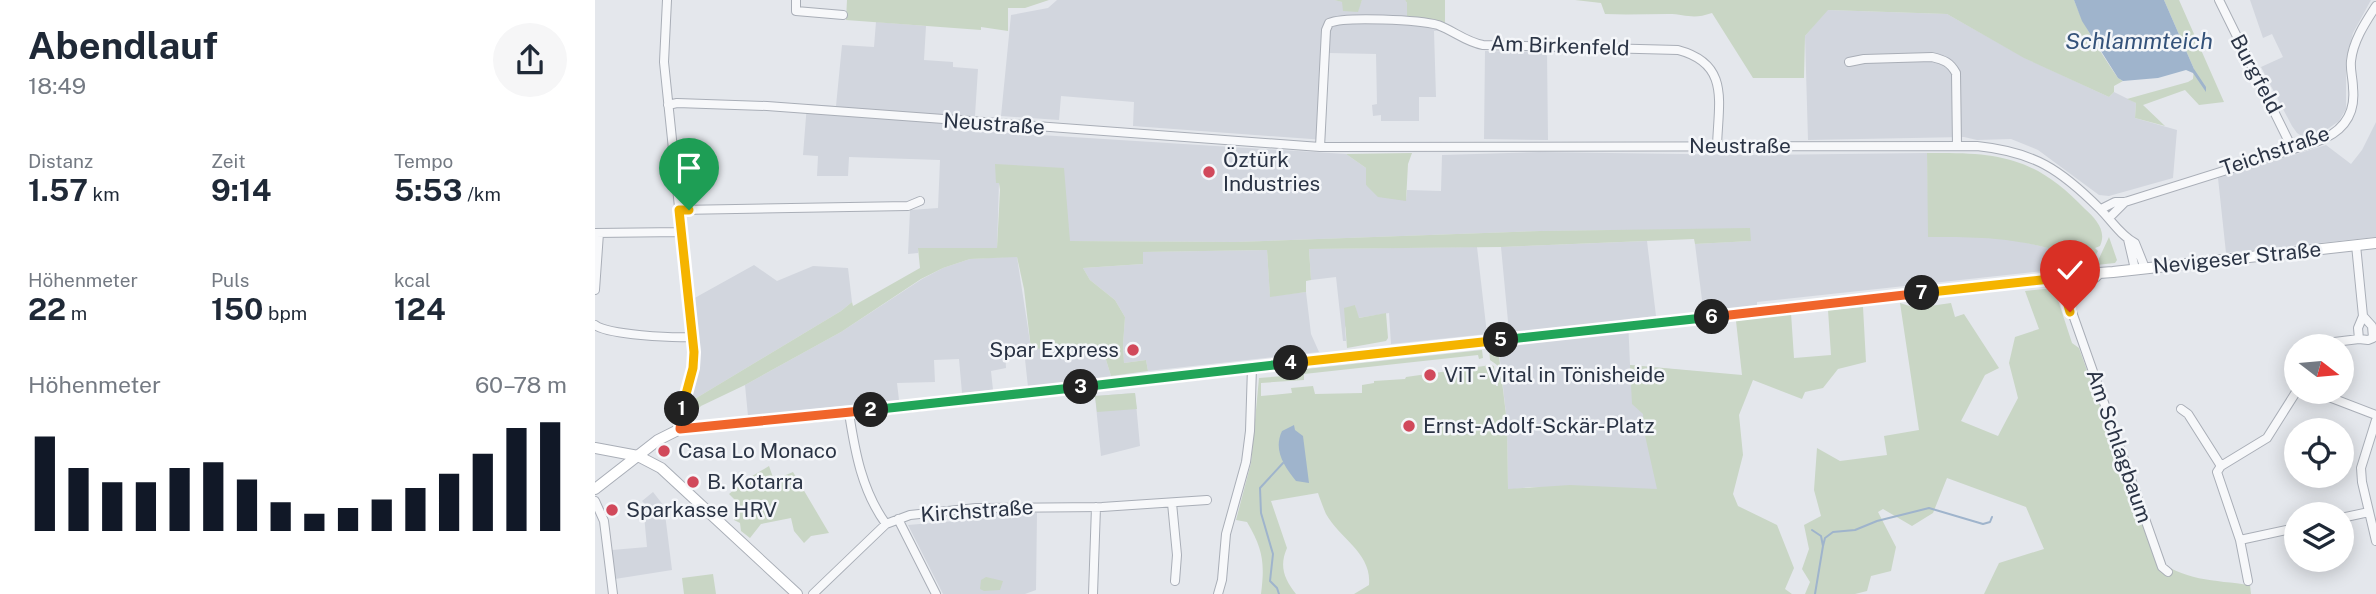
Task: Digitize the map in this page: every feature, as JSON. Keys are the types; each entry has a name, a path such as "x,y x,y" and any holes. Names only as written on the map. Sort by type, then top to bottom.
{"main road":[{"name":"Nevigeser Straße","path":"595,489 666,435 680,429 849,413 2060,278 2086,275 2090,271 2099,273 2140,269 2376,243"},
{"path":"599,448 638,456 661,468 797,594"},
{"path":"599,448 612,461 614,474"}],"street":[{"path":"667,0 663,46 693,368 680,413 680,429"},
{"path":"796,0 796,11 843,15"},
{"name":"Burgfeld","path":"2219,0 2292,148"},
{"name":"Teichstraße","path":"2101,209 2115,202 2125,202 2326,138 2347,121 2351,114 2354,93 2351,58 2358,37 2376,6"},
{"name":"Am Birkenfeld","path":"1320,147 1324,54 1329,23 1347,19 1430,24 1483,45 1678,50 1695,54 1716,75 1717,147"},
{"path":"1849,62 1864,58 1932,57 1943,59 1951,65 1956,74 1957,85 1957,146"},
{"name":"Neustraße","path":"668,105 767,106 1320,147 1957,146 2004,149 2035,158 2057,172 2101,209 2128,239 2140,269"},
{"path":"679,210 908,206 920,201"},
{"name":"Teichstraße","path":"2109,218 2125,202"},
{"path":"595,290 597,233 682,232"},
{"path":"2354,340 2375,338 2372,326 2364,316 2356,245"},
{"name":"Am Schlagbaum","path":"2060,278 2162,567 2168,572"},
{"path":"2359,339 2358,328 2364,316"},
{"path":"595,325 602,329 675,338 692,337"},
{"path":"1218,594 1222,580 1226,534 1245,462 1251,414 1252,367"},
{"path":"2248,581 2240,540 2217,472 2221,466 2267,438 2288,404"},
{"path":"2344,404 2376,418 2361,468 2372,511 2376,541"},
{"path":"2181,409 2188,414 2221,466"},
{"path":"849,413 856,461 873,504 886,524"},
{"name":"Kirchstraße","path":"813,594 886,524 910,515 977,508 1096,507 1207,500"},
{"path":"595,501 604,521 613,594"},
{"path":"1172,503 1177,555 1175,581"},
{"path":"1093,594 1096,507"},
{"path":"2354,515 2372,511"},
{"path":"898,519 936,594"},
{"path":"2240,540 2284,531"},
{"path":"783,581 785,594"}],"shaded area":[{"path":"1057,0 1334,0 1343,2 1357,12 1362,0 1405,0 1407,18 1445,23 1444,30 1434,31 1436,97 1419,97 1419,121 1381,121 1381,115 1373,116 1372,105 1377,104 1376,54 1329,53 1325,140 1133,126 1134,102 1061,96 1059,120 1001,116 1011,15 1048,8"},
{"path":"2250,0 2371,0 2353,33 2346,60 2346,109 2339,121 2322,133 2303,137 2292,126 2261,67 2283,57 2272,34 2263,38"},
{"path":"1827,10 1947,14 2025,58 2109,97 2114,92 2136,103 2135,118 2177,130 2173,178 2109,196 2099,195 2038,150 2011,139 1977,140 1964,137 1808,140 1805,36"},
{"path":"876,22 926,26 924,60 953,62 953,67 978,69 974,131 1346,154 1366,168 1366,185 1406,200 1407,190 1441,191 1442,155 1539,152 1751,155 1927,153 1929,237 1980,236 2049,248 2061,255 2062,269 1757,302 1757,318 1705,324 1695,244 1750,241 1750,229 1540,231 1235,242 1070,241 999,183 997,248 919,248 918,253 908,254 910,210 938,208 940,160 849,157 848,176 817,176 818,156 803,155 807,104 836,106 842,45 874,47"},
{"path":"1485,51 1547,52 1548,140 1484,139"},
{"path":"2376,122 2376,237 2226,253 2218,178 2326,145 2351,164 2362,150"},
{"path":"1647,241 1656,316 1628,319 1630,365 1743,376 1724,498 1530,487 1508,490 1507,423 1497,333 1509,332 1501,247"},
{"path":"1477,247 1487,334 1391,344 1389,313 1358,318 1355,305 1345,328 1346,341 1343,341 1336,277 1311,280 1309,249"},
{"path":"1267,250 1270,296 1306,292 1311,334 1319,352 1148,371 1146,360 1124,363 1125,317 1115,300 1090,280 1083,268 1143,264 1143,252"},
{"path":"1017,257 1031,348 1076,347 1103,350 1111,376 1028,387 1024,350 1005,351 1006,368 991,371 993,390 962,393 959,359 934,360 935,382 897,383 899,400 748,416 745,385 841,332 922,279 970,259"},
{"path":"754,265 777,281 813,266 848,268 852,302 688,403 697,368 691,300"},
{"path":"1135,393 1140,446 1101,456 1095,396"},
{"path":"653,492 664,506 672,570 615,579 612,550 647,547 644,515 650,510 642,501"},
{"path":"979,513 1037,513 1036,590 1025,594 943,594 908,525 978,519"}],"green space":[{"path":"847,0 1049,0 1025,8 1008,8 1008,31 981,27 981,30 846,20"},
{"path":"1334,0 1362,0 1358,12 1343,11 1342,2"},
{"path":"1405,0 1445,0 1445,23 1407,18"},
{"path":"1575,0 2074,0 2094,41 2118,78 2123,81 2114,86 2114,92 2109,97 2024,58 1947,14 1828,10 1805,36 1804,78 1753,78 1712,13 1694,16 1605,14 1601,3"},
{"path":"2164,0 2179,0 2224,102 2199,105 2185,90 2143,105 2165,126 2135,118 2136,103 2127,99 2193,79 2194,69"},
{"path":"1412,153 1408,164 1406,201 1378,197 1366,185 1366,168 1346,154"},
{"path":"1927,153 1995,156 2031,168 2049,178 2093,217 2101,230 2102,241 2100,246 2095,248 2098,251 2090,266 2062,270 2060,255 2050,253 2048,248 2017,242 1928,237"},
{"path":"995,164 1064,168 1070,241 1235,242 1540,231 1750,228 1751,241 1695,244 1694,239 1501,247 1309,249 1311,280 1306,281 1306,292 1270,297 1267,250 1143,252 1143,264 1083,268 1090,280 1115,300 1125,317 1124,363 1146,360 1148,371 1111,376 1103,350 1076,347 1031,349 1024,289 1017,257 970,259 921,279 841,332 701,406 688,419 681,414 688,403 852,302 853,306 920,268 918,248 997,248 1000,190 999,183 996,183"},
{"path":"2109,237 2117,260 2115,263 2096,265"},
{"path":"2054,288 2072,343 2079,348 2154,557 2187,575 2250,585 2251,594 1984,594 1999,563 2044,549 2026,507 1947,478 1933,513 1912,526 1883,509 1878,512 1896,547 1891,571 1871,576 1867,591 1855,594 1805,594 1810,582 1802,569 1809,549 1804,525 1821,516 1814,490 1817,448 1840,461 1887,455 1884,436 1919,430 1900,303 1916,308 1951,303 1955,317 1964,314 1999,368 1985,375 1961,421 1998,436 2018,398 2009,363 2015,337 2039,329 2025,291"},
{"path":"1355,305 1359,318 1386,313 1386,341 1347,348 1344,308"},
{"path":"1863,307 1866,362 1838,369 1823,388 1805,392 1802,399 1753,380 1739,415 1743,455 1733,494 1738,506 1777,525 1794,568 1785,589 1792,594 1354,594 1369,585 1366,564 1332,523 1318,493 1271,501 1287,548 1283,561 1284,572 1296,594 1261,594 1263,565 1260,548 1247,522 1236,520 1251,463 1259,378 1284,376 1306,369 1482,350 1483,358 1479,359 1478,355 1304,374 1304,380 1261,383 1261,396 1292,393 1291,388 1313,386 1315,394 1362,393 1362,385 1374,381 1405,379 1491,365 1494,366 1498,386 1497,365 1490,360 1489,349 1498,348 1507,423 1508,489 1570,485 1657,489 1644,431 1643,414 1632,404 1630,365 1742,375 1736,321 1791,313 1794,358 1831,355 1828,310"},
{"path":"1135,393 1137,409 1097,412 1095,396"},
{"path":"769,466 774,480 793,472 829,533 811,536 804,543 794,531 791,518 761,524 750,538 741,531 740,523 734,520 737,502 729,494"},
{"path":"713,574 716,594 684,594 682,578"},
{"path":"986,577 1003,581 1000,590 980,589 981,580"}],"water":[{"name":"Schlammteich","path":"2074,0 2164,0 2206,92 2193,73 2186,70 2158,78 2123,81 2118,78 2082,21"},
{"path":"1294,425 1295,430 1303,436 1309,483 1296,481 1279,451 1282,431"}],"waterway":[{"path":"1279,594 1270,581 1273,554 1261,513 1260,488 1283,463"},
{"path":"1823,546 1825,538 1833,532 1855,530 1877,521 1929,508 1983,524 1990,522 1992,517"},
{"path":"1812,530 1821,536 1823,546 1815,594"}],"place":[{"name":"Öztürk Industries","path":"1209,172"},
{"name":"Spar Express","path":"1133,350"},
{"name":"ViT - Vital in Tönisheide","path":"1430,375"},
{"name":"Ernst-Adolf-Sckär-Platz","path":"1409,426"},
{"name":"Casa Lo Monaco","path":"664,451"},
{"name":"B. Kotarra","path":"693,482"},
{"name":"Sparkasse HRV","path":"612,510"}],"route":[{"path":"689,210 679,210 694,352 693,368 680,413 680,429 860,412 2060,278 2070,312"}]}
